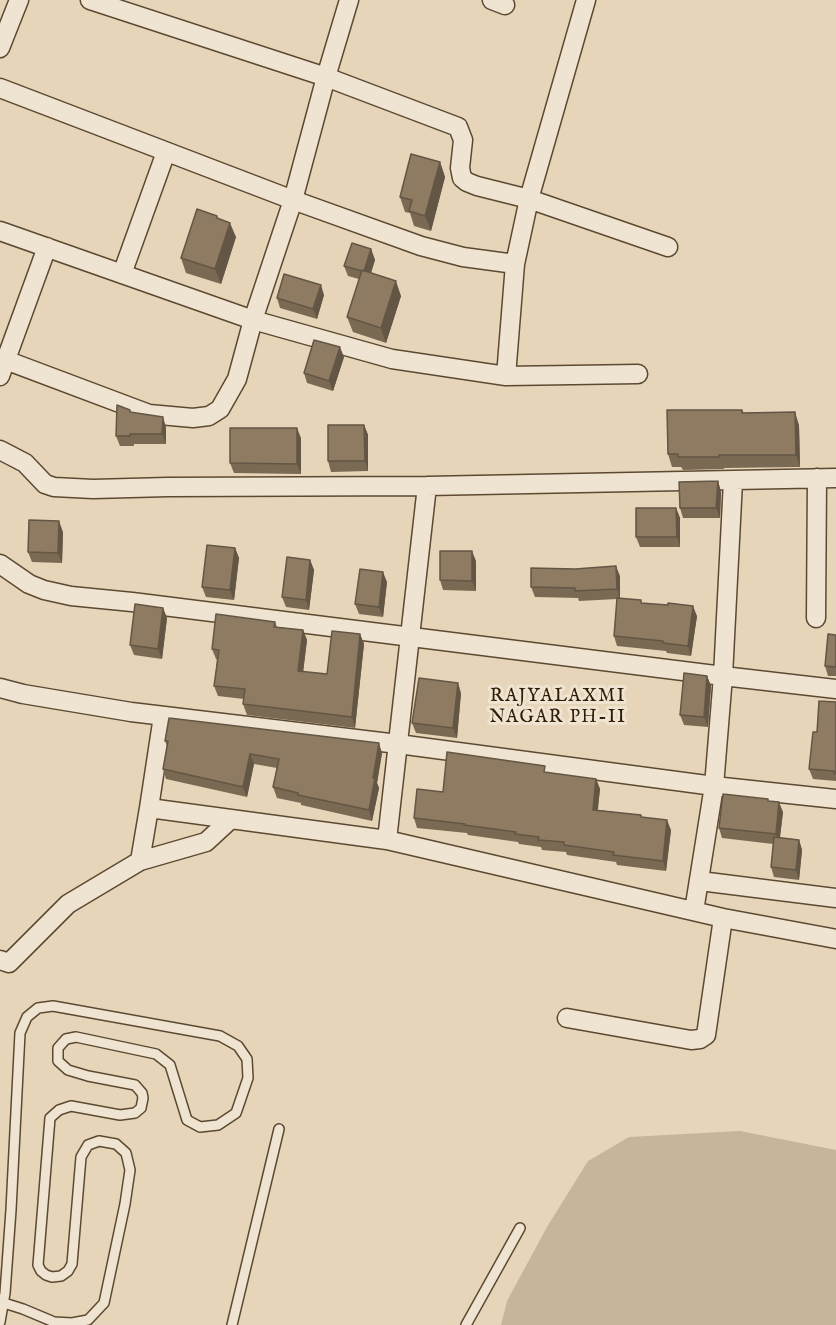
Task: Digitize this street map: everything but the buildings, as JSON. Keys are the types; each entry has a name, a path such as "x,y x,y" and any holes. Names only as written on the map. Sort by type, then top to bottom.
{"street":[{"path":"0,48 19,0"},
{"path":"90,0 326,77 458,127 463,140 460,168 462,178 467,182 530,199 668,247"},
{"path":"46,247 2,365 149,414 193,418 209,416 220,409 237,379 253,320 293,200 349,0"},
{"path":"506,376 515,264 530,199 586,0"},
{"path":"0,88 293,200 421,246 463,256 515,264"},
{"path":"122,274 166,152"},
{"path":"0,231 253,320 392,359 506,376 638,374"},
{"path":"0,450 25,463 45,484 54,487 93,489 427,486 836,478"},
{"path":"816,618 817,478"},
{"path":"694,911 714,786 734,481"},
{"path":"387,840 427,486"},
{"path":"0,564 29,584 71,596 836,689"},
{"path":"0,688 23,694 163,716 398,744 714,786 836,799"},
{"path":"140,861 163,716"},
{"path":"149,808 387,840 723,918 836,939"},
{"path":"0,960 9,963 68,904 140,861 206,842 231,819"},
{"path":"700,881 836,898"},
{"path":"567,1018 691,1040 700,1039 706,1035 723,918"}],"lane":[{"path":"0,1322 4,1303 11,1210 20,1033 27,1017 38,1008 53,1006 220,1036 238,1046 247,1059 248,1078 236,1113 218,1125 200,1127 187,1120 170,1065 156,1054 76,1037 66,1039 58,1048 58,1061 68,1070 135,1085 143,1098 141,1108 135,1113 120,1114 71,1106 59,1110 50,1118 38,1265 46,1275 61,1276 72,1264 81,1156 88,1146 99,1141 116,1144 126,1154 130,1170 125,1204 104,1303 88,1320 72,1323 54,1322 4,1303"},
{"path":"232,1325 279,1129"},
{"path":"465,1325 520,1228"}],"shaded area":[{"path":"740,1131 836,1150 836,1325 501,1325 507,1301 547,1227 588,1161 629,1137"}],"district":[{"name":"RAJYALAXMI NAGAR PH-II","path":"558,707"}]}
